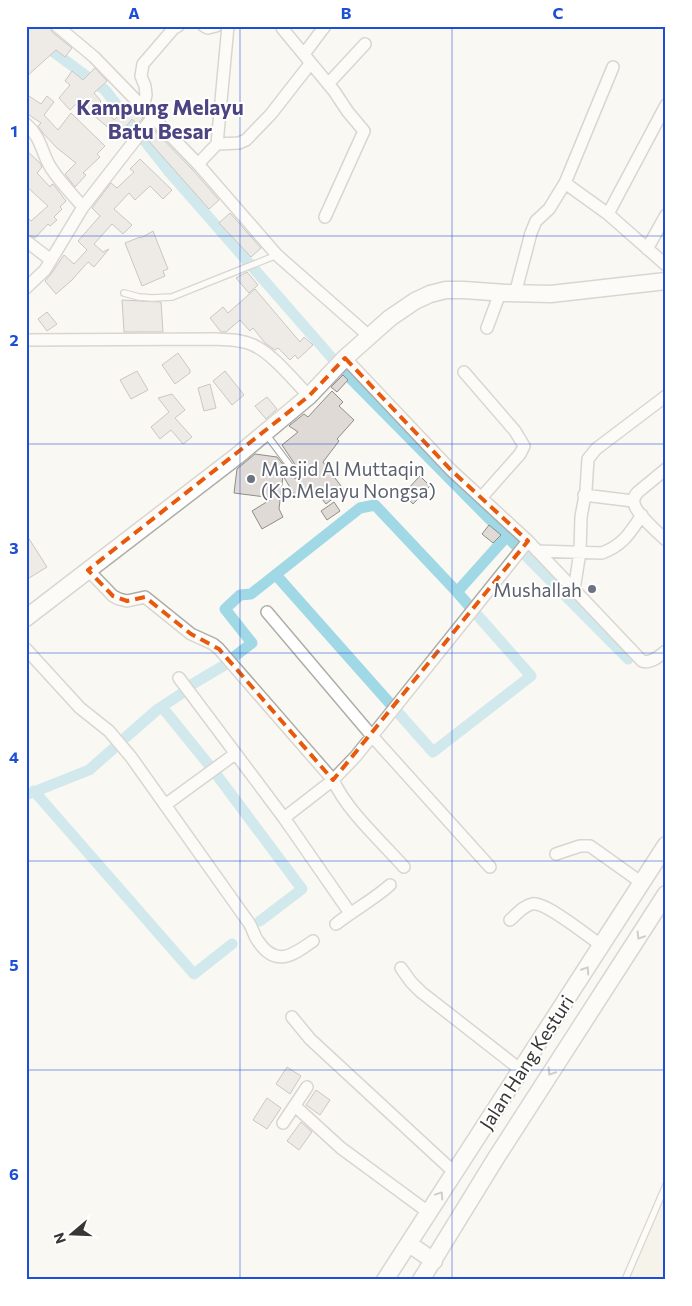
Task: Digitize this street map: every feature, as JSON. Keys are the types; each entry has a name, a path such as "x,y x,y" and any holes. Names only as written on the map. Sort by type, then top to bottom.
{"main road":[{"path":"26,618 156,519 265,432 309,396 369,336 390,318 415,301 430,294 446,290 551,294 666,281"},
{"name":"Jalan Hang Kesturi","path":"386,1280 666,845"},
{"name":"Jalan Hang Kesturi","path":"421,1280 496,1158 666,894"},
{"path":"409,1244 434,1261"}],"street":[{"path":"57,26 94,56 198,164 277,255 369,336"},
{"path":"143,108 146,95 142,76 143,64 174,28 178,26"},
{"path":"204,26 208,28 216,26"},
{"path":"198,164 217,144 228,26"},
{"path":"304,54 325,26"},
{"path":"282,28 364,131 325,217"},
{"path":"328,84 365,44"},
{"path":"217,144 239,143 246,140 271,114 310,64"},
{"path":"487,328 507,293 536,221 549,209 564,183 613,67"},
{"path":"608,214 666,105"},
{"path":"26,288 45,270 83,207 153,118"},
{"path":"26,124 39,139 49,165 59,180 83,207"},
{"path":"564,183 608,214 666,265"},
{"path":"647,249 666,215"},
{"path":"26,241 51,260"},
{"path":"26,340 238,340 254,345 264,352 309,396"},
{"path":"344,360 451,470 527,544 537,551 642,661 646,663 666,650"},
{"path":"464,372 515,431 524,446 520,454 481,498"},
{"path":"574,590 580,552 581,517 586,490 588,459 596,449 666,396"},
{"path":"666,469 638,492 633,501 636,509 666,540"},
{"path":"584,495 633,501"},
{"path":"537,551 602,553 624,541 642,515"},
{"path":"284,818 333,780 356,756 527,544"},
{"path":"88,570 113,596 127,601 145,597 191,634 213,644 219,649 333,780 340,795 349,807 404,867"},
{"path":"267,612 372,736 490,867"},
{"path":"26,649 80,708 109,731 131,757 249,923 263,947 276,956 284,958 294,955 313,941"},
{"path":"180,678 284,818 350,913"},
{"path":"165,804 235,754"},
{"path":"556,854 580,846 590,846 642,883"},
{"path":"336,924 375,898 390,885"},
{"path":"510,920 524,907 538,904 550,909 602,946"},
{"path":"401,968 421,992 521,1070"},
{"path":"292,1017 310,1039 455,1173"},
{"path":"283,1123 307,1087"},
{"path":"295,1106 341,1148 428,1212"}],"lane":[{"path":"124,292 139,297 172,297 277,255"},
{"path":"265,432 296,474"},
{"path":"625,1280 666,1185"}],"highlighted area":[{"path":"345,358 451,470 528,541 333,780 219,649 191,634 145,597 127,601 113,596 88,570 309,396"}],"shaded area":[{"path":"666,1177 666,1280 621,1280"}],"building":[{"path":"26,26 50,26 52,32 72,48 65,57 56,50 26,77"},
{"path":"95,68 107,81 94,93 114,120 130,105 143,118 137,125 132,119 118,136 78,102 70,110 59,98 70,85 65,81 72,71 83,80"},
{"path":"26,94 41,104 47,96 54,102 44,115 58,130 71,113 105,146 97,154 100,157 83,173 86,175 75,187 65,174 76,163 57,148 42,132 38,126 41,123 26,113"},
{"path":"153,129 219,200 209,209 146,138"},
{"path":"26,150 42,167 37,173 50,187 52,184 54,185 66,201 60,207 62,209 54,217 57,220 50,226 48,224 35,238 26,234 26,216 31,221 48,206 26,186"},
{"path":"140,159 172,190 163,199 150,186 135,200 129,193 114,209 132,225 123,234 112,224 94,244 103,252 109,249 94,267 88,262 56,294 45,281 64,255 74,264 87,250 78,241 100,216 92,208 111,183 117,188 134,172 130,169"},
{"path":"230,213 261,248 251,257 219,223"},
{"path":"153,231 168,269 163,271 165,276 142,286 125,243 141,238"},
{"path":"247,272 258,285 249,293 236,278"},
{"path":"255,289 300,342 304,337 313,345 298,359 295,355 290,360 278,348 275,350 265,343 253,328 250,331 240,320 226,332 221,332 210,318 223,307 228,313"},
{"path":"122,300 161,302 163,332 124,332"},
{"path":"47,312 57,324 47,331 38,319"},
{"path":"178,353 190,370 190,373 175,384 162,365"},
{"path":"137,371 148,390 131,399 120,380"},
{"path":"225,371 244,395 232,405 213,381"},
{"path":"343,375 348,380 337,392 331,387"},
{"path":"210,384 216,408 204,411 198,388"},
{"path":"332,391 343,402 339,406 354,420 337,439 339,441 323,462 344,490 326,504 312,487 296,497 283,476 279,509 283,517 262,529 252,511 273,498 234,493 237,469 255,454 277,457 293,477 296,479 299,477 300,472 282,445 298,432 289,426 304,414 308,417"},
{"path":"172,394 185,410 175,418 192,437 183,444 171,430 160,439 151,427 169,412 158,398"},
{"path":"267,397 277,409 266,419 255,406"},
{"path":"420,476 430,486 413,504 403,494"},
{"path":"334,502 340,511 327,520 321,511"},
{"path":"489,525 501,535 493,543 482,534"},
{"path":"26,534 47,567 26,580"},
{"path":"287,1067 301,1076 290,1094 276,1084"},
{"path":"316,1090 330,1100 320,1115 306,1105"},
{"path":"267,1098 281,1108 267,1129 253,1120"},
{"path":"301,1122 312,1132 299,1150 287,1141"}],"waterway":[{"path":"43,44 105,90 170,173 346,374 628,659"},
{"path":"235,656 252,643 225,609 240,595 251,594 360,508 375,505 457,592 507,536"},
{"path":"276,575 433,752 531,676 457,592"},
{"path":"191,685 223,666"},
{"path":"126,737 158,709 181,694"},
{"path":"162,707 209,765"},
{"path":"26,795 89,770 113,749"},
{"path":"216,774 302,889 260,921"},
{"path":"34,791 194,974 232,944"}],"place":[{"name":"Masjid Al Muttaqin (Kp.Melayu Nongsa)","path":"251,479"},
{"name":"Mushallah","path":"592,589"}],"district":[{"name":"Kampung Melayu Batu Besar","path":"160,118"}]}
